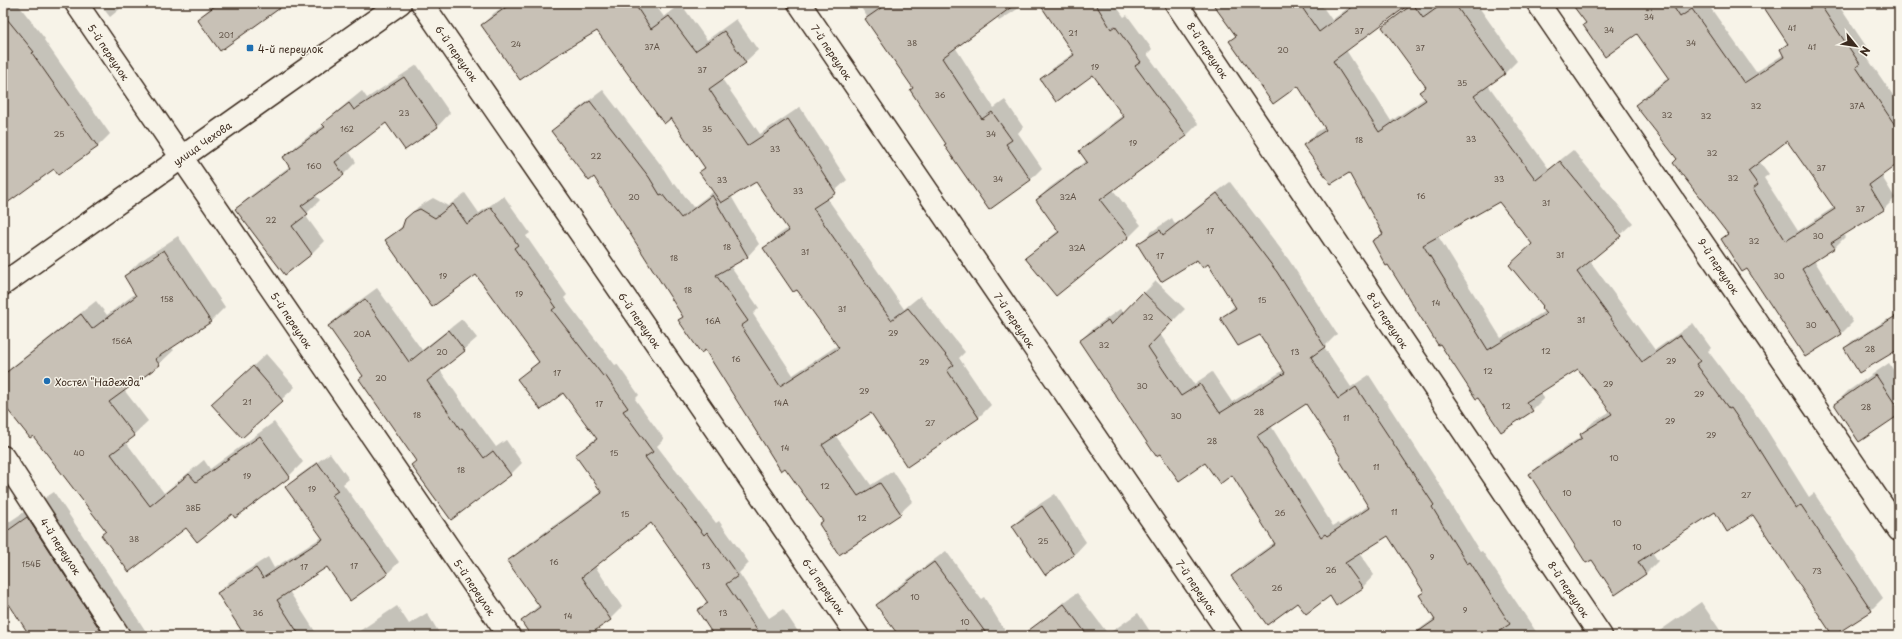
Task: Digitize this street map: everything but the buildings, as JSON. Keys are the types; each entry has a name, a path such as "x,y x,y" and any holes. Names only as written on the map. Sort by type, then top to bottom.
{"street":[{"name":"5-й переулок","path":"76,3 509,636"},
{"name":"улица Чехова","path":"3,284 400,3"},
{"name":"6-й переулок","path":"422,3 858,636"},
{"name":"7-й переулок","path":"799,3 1231,636"},
{"name":"8-й переулок","path":"1176,3 1600,636"},
{"name":"9-й переулок","path":"1538,3 1899,530"},
{"name":"4-й переулок","path":"3,457 119,636"}],"place":[{"name":"4-й переулок","path":"250,48"},
{"name":"Хостел \"Надежда\"","path":"47,381"}]}
